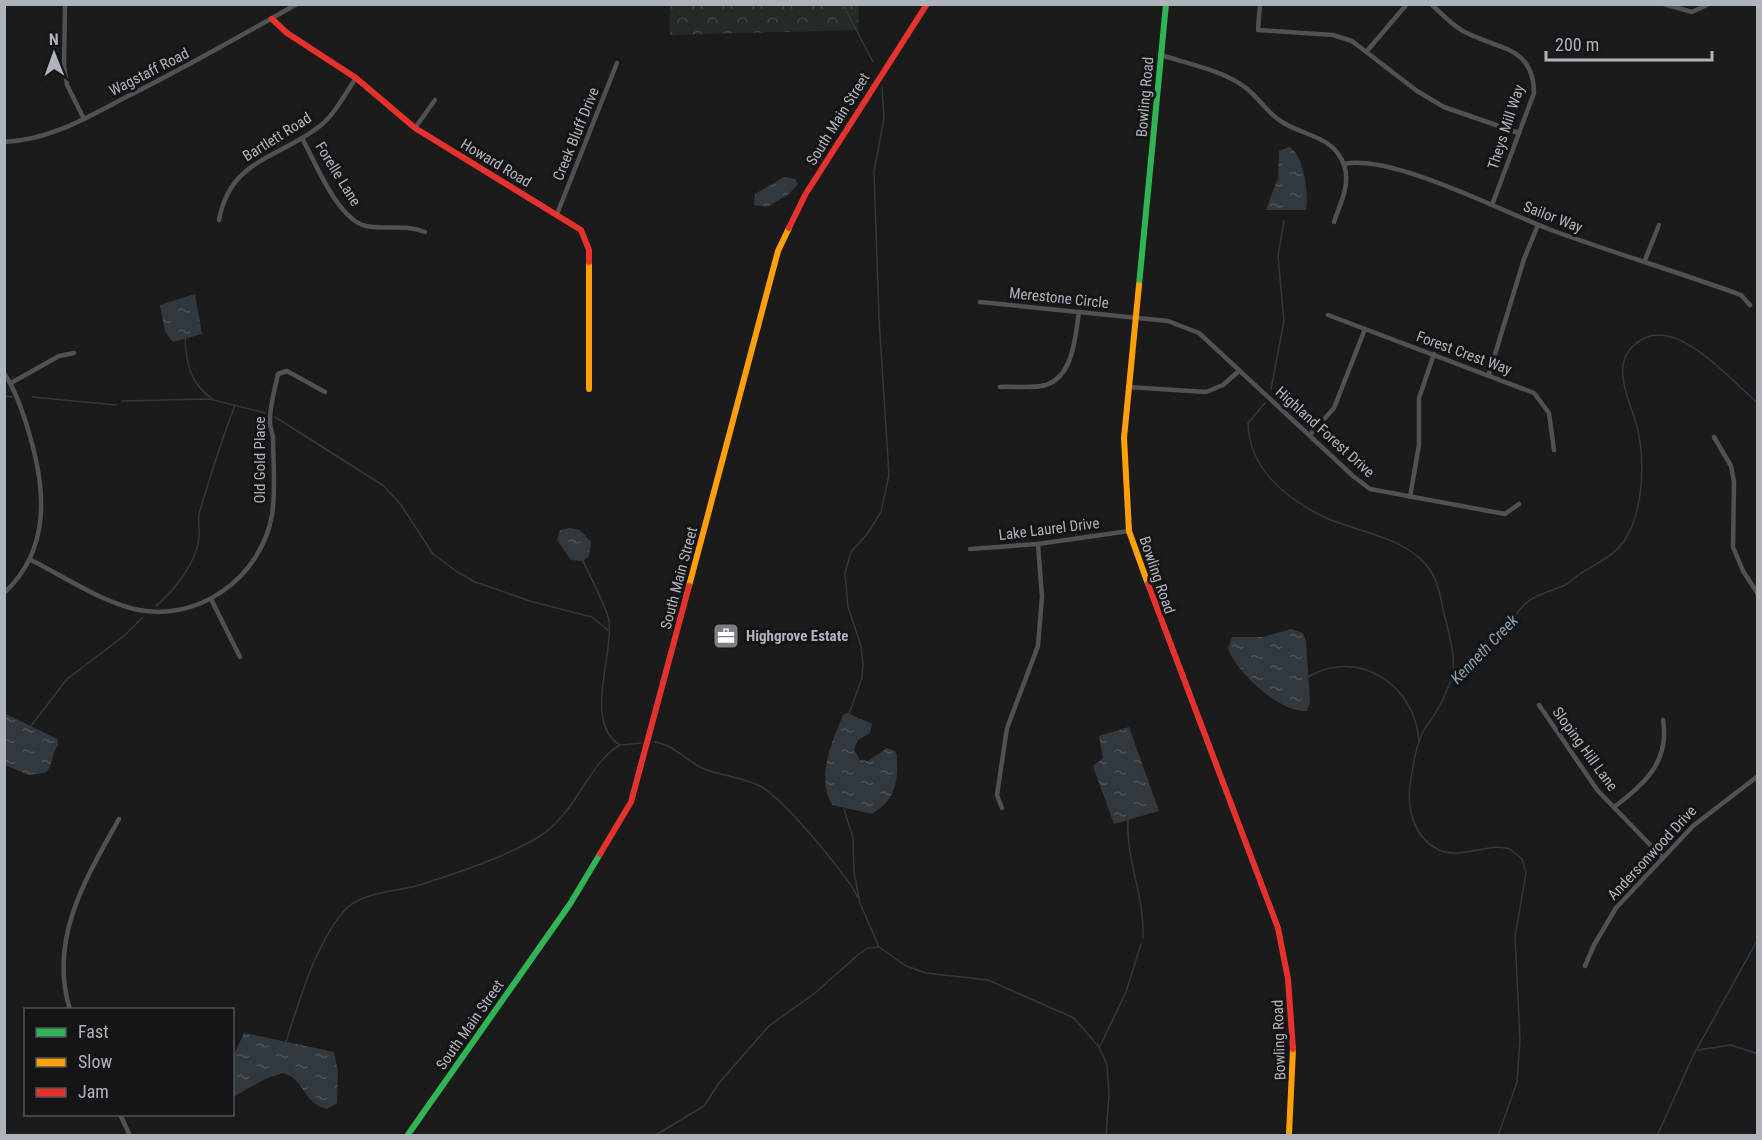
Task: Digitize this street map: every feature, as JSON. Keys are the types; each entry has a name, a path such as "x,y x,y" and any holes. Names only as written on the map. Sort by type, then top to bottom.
{"main road":[{"name":"South Main Street","path":"407,1136 570,904 631,802 778,251 787,227 816,176 927,4"},
{"name":"Bowling Road","path":"1166,4 1124,438 1129,531 1169,646 1278,928 1287,965 1291,1022 1293,1084 1289,1134"},
{"name":"Howard Road","path":"272,19 287,33 356,78 416,128 581,230 589,250 589,389"}],"street":[{"path":"65,4 64,67 67,85 84,119"},
{"name":"Wagstaff Road","path":"4,142 44,136 84,119 297,4"},
{"path":"1260,4 1258,30 1333,35 1352,41 1417,91 1444,106 1519,133"},
{"path":"1367,51 1407,4"},
{"name":"Theys Mill Way","path":"1431,4 1462,31 1516,53 1528,66 1534,81 1534,93 1492,205"},
{"path":"1664,4 1692,12 1709,4"},
{"path":"1161,55 1224,76 1247,88 1265,111 1285,124 1316,135 1330,145 1344,164 1346,186 1334,222"},
{"name":"Creek Bluff Drive","path":"557,214 617,63"},
{"name":"Bartlett Road","path":"219,220 226,194 235,179 247,169 302,138 330,117 356,78"},
{"path":"416,128 435,100"},
{"name":"Forelle Lane","path":"302,138 345,214 363,225 406,227 425,232"},
{"name":"Sailor Way","path":"1344,164 1360,161 1382,164 1492,205 1538,225 1742,295 1750,305"},
{"path":"1489,374 1524,259 1538,225"},
{"path":"1645,260 1659,225"},
{"name":"Merestone Circle","path":"980,302 1136,318"},
{"path":"1000,387 1046,385 1064,373 1073,352 1079,312"},
{"name":"Forest Crest Way","path":"1328,315 1524,387 1539,398 1549,413 1554,450"},
{"name":"Highland Forest Drive","path":"1136,318 1168,321 1199,333 1370,489 1505,514 1519,504"},
{"path":"1310,435 1334,408 1365,329"},
{"path":"11,383 58,356 74,353"},
{"path":"1410,497 1419,445 1419,398 1434,354"},
{"name":"Old Gold Place","path":"31,560 106,598 134,609 171,611 211,599 245,572 258,553 267,532 273,502 272,434 269,421 278,374 287,371 325,392"},
{"path":"1128,387 1206,392 1223,385 1239,371"},
{"path":"4,373 11,383 34,448 40,480 41,527 31,560 4,593"},
{"path":"1714,437 1731,466 1734,482 1733,547 1743,571 1758,594"},
{"name":"Lake Laurel Drive","path":"970,549 1038,544 1129,531"},
{"path":"1002,808 997,795 1007,728 1038,646 1042,597 1038,544"},
{"path":"211,599 240,657"},
{"name":"Sloping Hill Lane","path":"1539,705 1598,791 1662,857"},
{"path":"1614,807 1651,776 1659,762 1666,734 1664,720"},
{"name":"Andersonwood Drive","path":"1586,966 1594,945 1616,908 1662,857 1711,809 1758,776"},
{"path":"70,1008 62,964 65,933 72,909 119,819"},
{"path":"121,1116 130,1136"}],"green space":[{"path":"670,5 859,5 858,30 670,35"}],"water":[{"path":"1289,147 1294,151 1302,166 1307,195 1306,210 1266,210 1278,178 1279,151"},
{"path":"784,177 795,179 798,184 789,194 767,207 754,205 755,194"},
{"path":"195,294 202,334 173,342 165,332 160,305"},
{"path":"570,528 580,530 591,542 589,556 583,561 571,560 557,540 560,530"},
{"path":"1291,629 1303,633 1306,641 1310,702 1307,711 1285,706 1260,689 1240,668 1228,648 1232,637 1263,637"},
{"path":"4,713 57,739 58,745 45,773 29,775 5,765"},
{"path":"847,713 872,724 870,733 858,740 854,750 860,760 868,761 887,748 895,751 897,755 894,789 886,803 872,814 832,805 827,794 825,782 827,759 843,715"},
{"path":"1129,727 1159,811 1114,824 1093,766 1103,758 1099,736"},
{"path":"244,1033 334,1052 338,1071 337,1103 327,1109 319,1106 308,1097 296,1080 283,1073 265,1079 234,1096 234,1055"}],"waterway":[{"path":"843,4 873,62"},
{"path":"849,714 862,678 863,664 861,646 848,607 845,573 851,552 867,534 881,512 889,475 879,318 874,172 884,118 882,87"},
{"path":"1271,389 1284,321 1278,256 1284,221"},
{"name":"Kenneth Creek","path":"1498,1136 1517,1082 1520,1039 1515,937 1526,873 1522,859 1510,849 1501,847 1448,853 1430,845 1418,831 1411,813 1409,794 1420,738 1456,673 1500,634 1525,604 1566,585 1610,556 1620,547 1630,530 1639,503 1642,473 1638,431 1627,394 1623,369 1625,357 1632,347 1645,338 1659,335 1675,338 1706,357 1758,403"},
{"path":"185,337 191,373 199,387 214,400"},
{"path":"4,396 12,397"},
{"path":"32,397 116,405"},
{"path":"122,401 209,399 265,413"},
{"path":"1265,403 1248,423 1255,454 1262,468 1272,480 1296,501 1324,517 1383,538 1411,551 1432,573 1439,589 1450,639 1453,675"},
{"path":"156,606 177,584 194,556 199,537 199,513 235,405"},
{"path":"275,417 384,486 401,505 433,554 456,571 475,582 533,602 592,617 608,630"},
{"path":"583,561 609,621 602,687 603,721 609,735 620,745 641,743"},
{"path":"31,726 67,679 124,636 143,617"},
{"path":"1308,677 1327,669 1346,666 1364,669 1381,677 1396,688 1407,704 1415,722 1419,742"},
{"path":"654,742 673,749 702,768 753,783 771,793 813,837 858,897"},
{"path":"285,1045 315,958 333,926 350,905 369,896 413,887 468,869 499,857 540,836 564,815 599,764 620,745"},
{"path":"844,809 853,838 854,872 860,903 879,947 906,966 926,973 988,980 1074,1018 1099,1047 1107,1065 1109,1095 1106,1136"},
{"path":"1128,820 1128,835 1141,908 1143,938"},
{"path":"1657,1136 1694,1054 1758,939"},
{"path":"1100,1046 1126,992 1141,944"},
{"path":"654,1136 704,1106 719,1083 769,1026 815,993 859,954 868,948 879,947"},
{"path":"1698,1050 1731,1045 1758,1054"}],"traffic: fast":[{"path":"1139,285 1166,4"},
{"path":"407,1136 570,904 600,854"}],"traffic: slow":[{"path":"689,586 778,251 789,228"},
{"path":"589,262 589,389"},
{"path":"1139,285 1124,438 1129,531 1148,584"},
{"path":"1289,1134 1293,1049"}],"traffic: jam":[{"path":"789,228 805,195 927,4"},
{"path":"272,19 287,33 356,78 415,128 581,230 589,250 589,262"},
{"path":"1148,584 1278,928 1288,979 1293,1049"},
{"path":"600,854 631,802 689,586"}],"place":[{"name":"Highgrove Estate","path":"726,636"}]}
